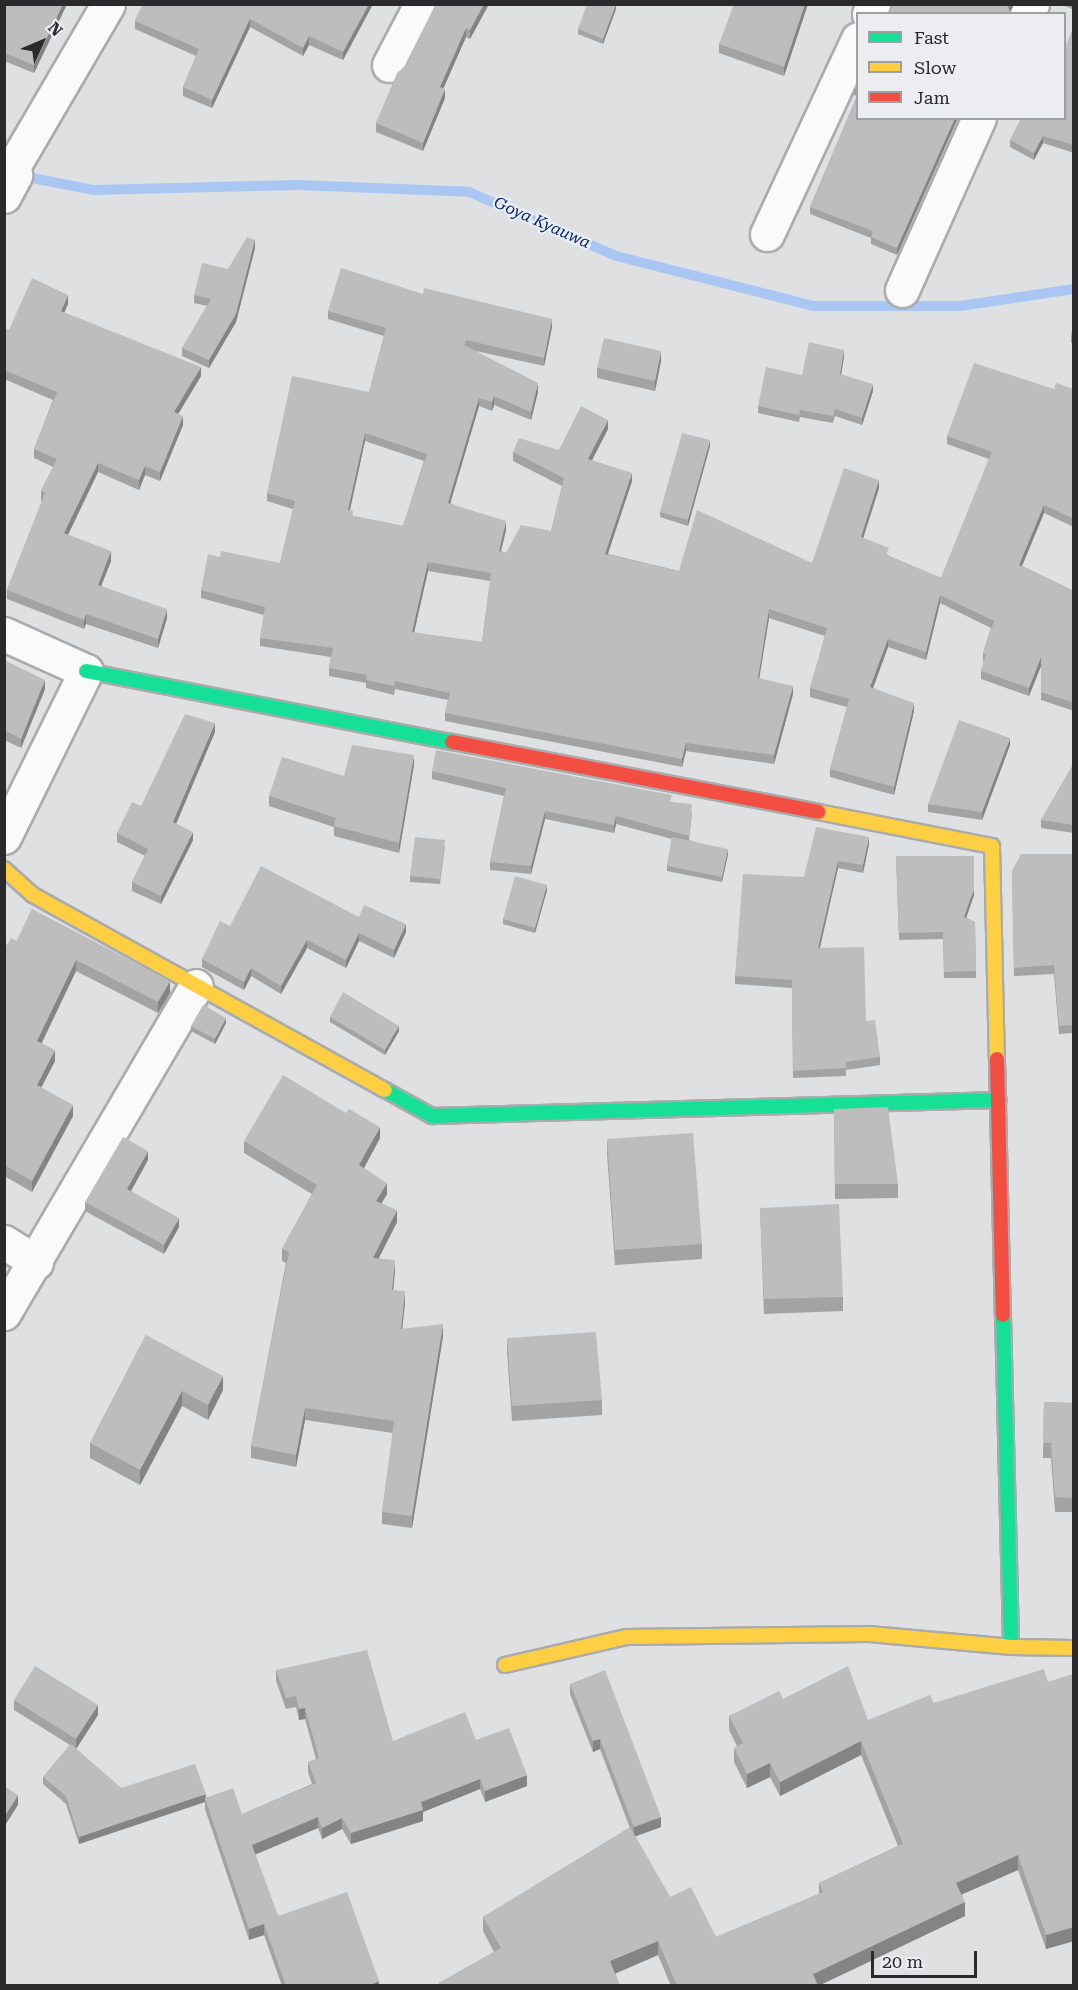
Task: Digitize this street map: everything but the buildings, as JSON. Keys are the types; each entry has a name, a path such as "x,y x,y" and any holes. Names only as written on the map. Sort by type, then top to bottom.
{"street":[{"path":"6,180 108,4"},
{"path":"389,65 421,4"},
{"path":"767,234 856,43"},
{"path":"902,290 978,120"},
{"path":"4,634 86,671 992,846 1011,1647"},
{"path":"4,837 86,671"},
{"path":"4,869 33,895 432,1116 999,1100"},
{"path":"4,1313 196,986"},
{"path":"4,1242 36,1262"},
{"path":"505,1665 626,1637 869,1634 1011,1647 1074,1648"}],"waterway":[{"name":"Goya Kyauwa","path":"17,175 93,190 298,185 469,192 616,256 813,306 960,306 1074,289"}],"traffic: fast":[{"path":"86,671 452,742"},
{"path":"385,1090 432,1116 999,1100"},
{"path":"1003,1315 1011,1647"}],"traffic: slow":[{"path":"818,812 992,846 997,1059"},
{"path":"4,869 33,895 385,1090"},
{"path":"505,1665 626,1637 869,1634 1011,1647 1074,1648"}],"traffic: jam":[{"path":"452,742 818,812"},
{"path":"997,1059 1003,1315"}]}
